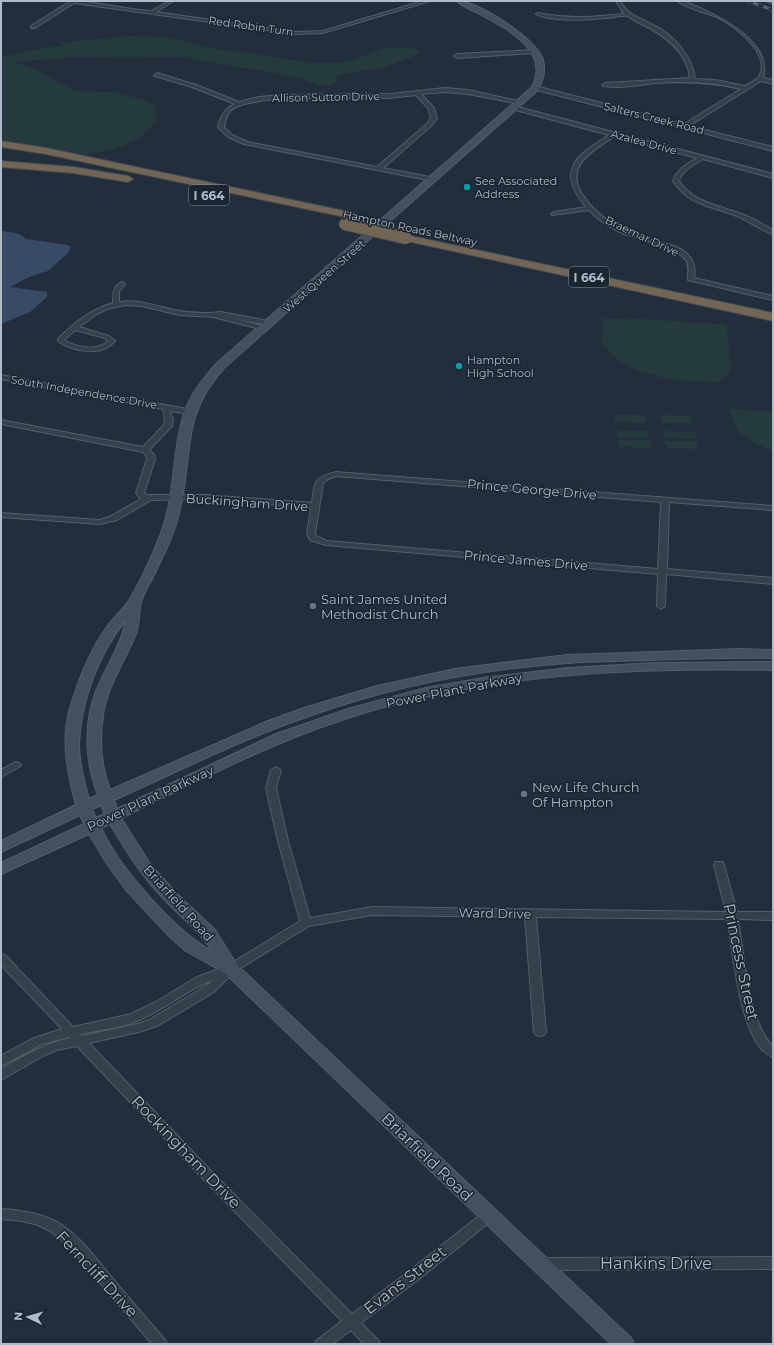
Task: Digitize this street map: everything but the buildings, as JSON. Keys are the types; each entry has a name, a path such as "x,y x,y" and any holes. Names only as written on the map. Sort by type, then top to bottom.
{"highway":[{"path":"1,140 46,151"},
{"path":"1,144 46,151"},
{"name":"Hampton Roads Beltway","path":"46,151 773,307"},
{"path":"1,160 53,166 72,170"},
{"path":"1,164 72,170"},
{"name":"Hampton Roads Beltway","path":"72,170 144,182 345,224 773,317"}],"main road":[{"name":"West Queen Street","path":"84,807 73,759 72,740 77,708 86,681 109,634 136,600 169,528 178,498 185,434 190,412 200,392 213,374 535,88 542,70 535,50 526,40 515,32 460,1"},
{"name":"West Queen Street","path":"113,818 105,798 95,761 94,735 96,714 105,684 130,633 136,600"},
{"name":"Power Plant Parkway","path":"1,847 84,807 273,724 346,699 418,681 492,667 567,659 741,653 773,654"},
{"name":"Power Plant Parkway","path":"1,869 113,818 281,737 353,712 425,693 499,679 572,671 705,666 773,666"},
{"name":"Briarfield Road","path":"84,807 91,827 116,866 161,918 190,946 231,969 488,1216 624,1344"},
{"name":"Briarfield Road","path":"113,818 145,868 210,934 231,969"}],"street":[{"name":"Red Robin Turn","path":"71,1 295,33 323,32 428,1"},
{"path":"33,27 74,1"},
{"path":"152,12 171,1"},
{"path":"618,1 621,9 626,15 655,28 666,37 691,67 693,79"},
{"path":"680,1 729,20 741,28 766,49 767,61 766,71 760,80 685,126"},
{"path":"538,14 588,18 626,15"},
{"path":"457,56 535,50"},
{"path":"157,75 194,86 239,104"},
{"path":"605,85 624,85 693,79 745,88"},
{"path":"760,80 773,82"},
{"name":"Salters Creek Road","path":"535,88 773,149"},
{"name":"Allison Sutton Drive","path":"433,180 246,143 230,136 221,127 222,119 229,109 239,104 259,99 283,97 390,96 445,90 468,92 517,105"},
{"path":"378,169 430,124 434,118 431,108 417,93"},
{"name":"Azalea Drive","path":"517,105 614,134 773,176"},
{"name":"Braemar Drive","path":"614,134 586,152 574,168 572,181 577,194 590,208 607,222 640,238 668,246 688,258 692,269 690,279 773,298"},
{"path":"702,157 678,174 676,181 680,189 698,201 738,215 773,232"},
{"path":"554,214 590,208"},
{"path":"116,304 116,291 122,284"},
{"path":"73,327 107,337 112,341 107,347 94,349 64,344 60,340 73,327 90,314 116,304 137,303 175,312 213,315 222,314 267,326"},
{"name":"South Independence Drive","path":"1,377 190,412"},
{"name":"South Independence Drive","path":"145,450 168,426 169,420 166,407"},
{"path":"1,422 145,450 150,454 151,459 140,493 144,497 150,498"},
{"name":"Prince George Drive","path":"315,506 319,482 325,477 336,474 773,508"},
{"name":"Buckingham Drive","path":"150,498 206,497 315,506"},
{"path":"1,514 100,522 114,518 138,503 150,498"},
{"path":"661,606 666,499"},
{"name":"Prince James Drive","path":"315,506 311,534 313,538 326,543 773,581"},
{"path":"1,774 16,765"},
{"path":"276,770 271,788 283,841 306,923"},
{"name":"Princess Street","path":"719,865 733,916 748,1008 756,1034 773,1053"},
{"name":"Ward Drive","path":"231,969 306,923 372,911 773,916"},
{"path":"530,914 540,1032"},
{"name":"Rockingham Drive","path":"1,958 211,1179 373,1344"},
{"path":"1,1061 38,1041 133,1018 160,1005 201,980 231,969"},
{"path":"1,1075 40,1052 55,1046 80,1042 139,1028 152,1023 210,989 231,969"},
{"name":"Ferncliff Drive","path":"1,1214 19,1215 38,1219 54,1227 70,1240 89,1260 160,1344"},
{"name":"Evans Street","path":"322,1344 413,1276 488,1216"},
{"name":"Hankins Drive","path":"539,1264 773,1263"}],"green space":[{"path":"126,36 165,37 208,47 313,63 351,61 382,49 392,47 417,49 420,52 417,55 379,69 338,75 335,83 331,86 322,86 299,78 182,57 77,57 15,62 37,70 75,91 115,92 142,99 154,105 157,121 139,138 123,146 111,150 66,159 1,143 1,57 50,46 64,46 60,43"},
{"path":"627,318 722,324 727,326 731,372 718,383 686,381 654,376 638,371 624,364 612,354 601,341 603,319"},
{"path":"730,409 773,411 773,451 751,441 744,436 735,425"},
{"path":"615,415 645,415 646,423 615,422"},
{"path":"660,415 691,416 692,423 662,423"},
{"path":"617,430 648,431 649,438 618,438"},
{"path":"663,431 695,432 696,439 664,438"},
{"path":"618,440 650,440 651,448 619,447"},
{"path":"664,441 696,441 698,449 666,448"}],"water":[{"path":"1,231 18,234 26,239 68,245 71,247 68,253 48,271 29,277 10,287 47,292 47,297 30,312 1,324"}],"railway":[{"path":"748,1 773,10"}],"place":[{"name":"See Associated Address","path":"467,187"},
{"name":"Hampton High School","path":"459,366"},
{"name":"Saint James United Methodist Church","path":"313,606"},
{"name":"New Life Church Of Hampton","path":"524,794"}]}
